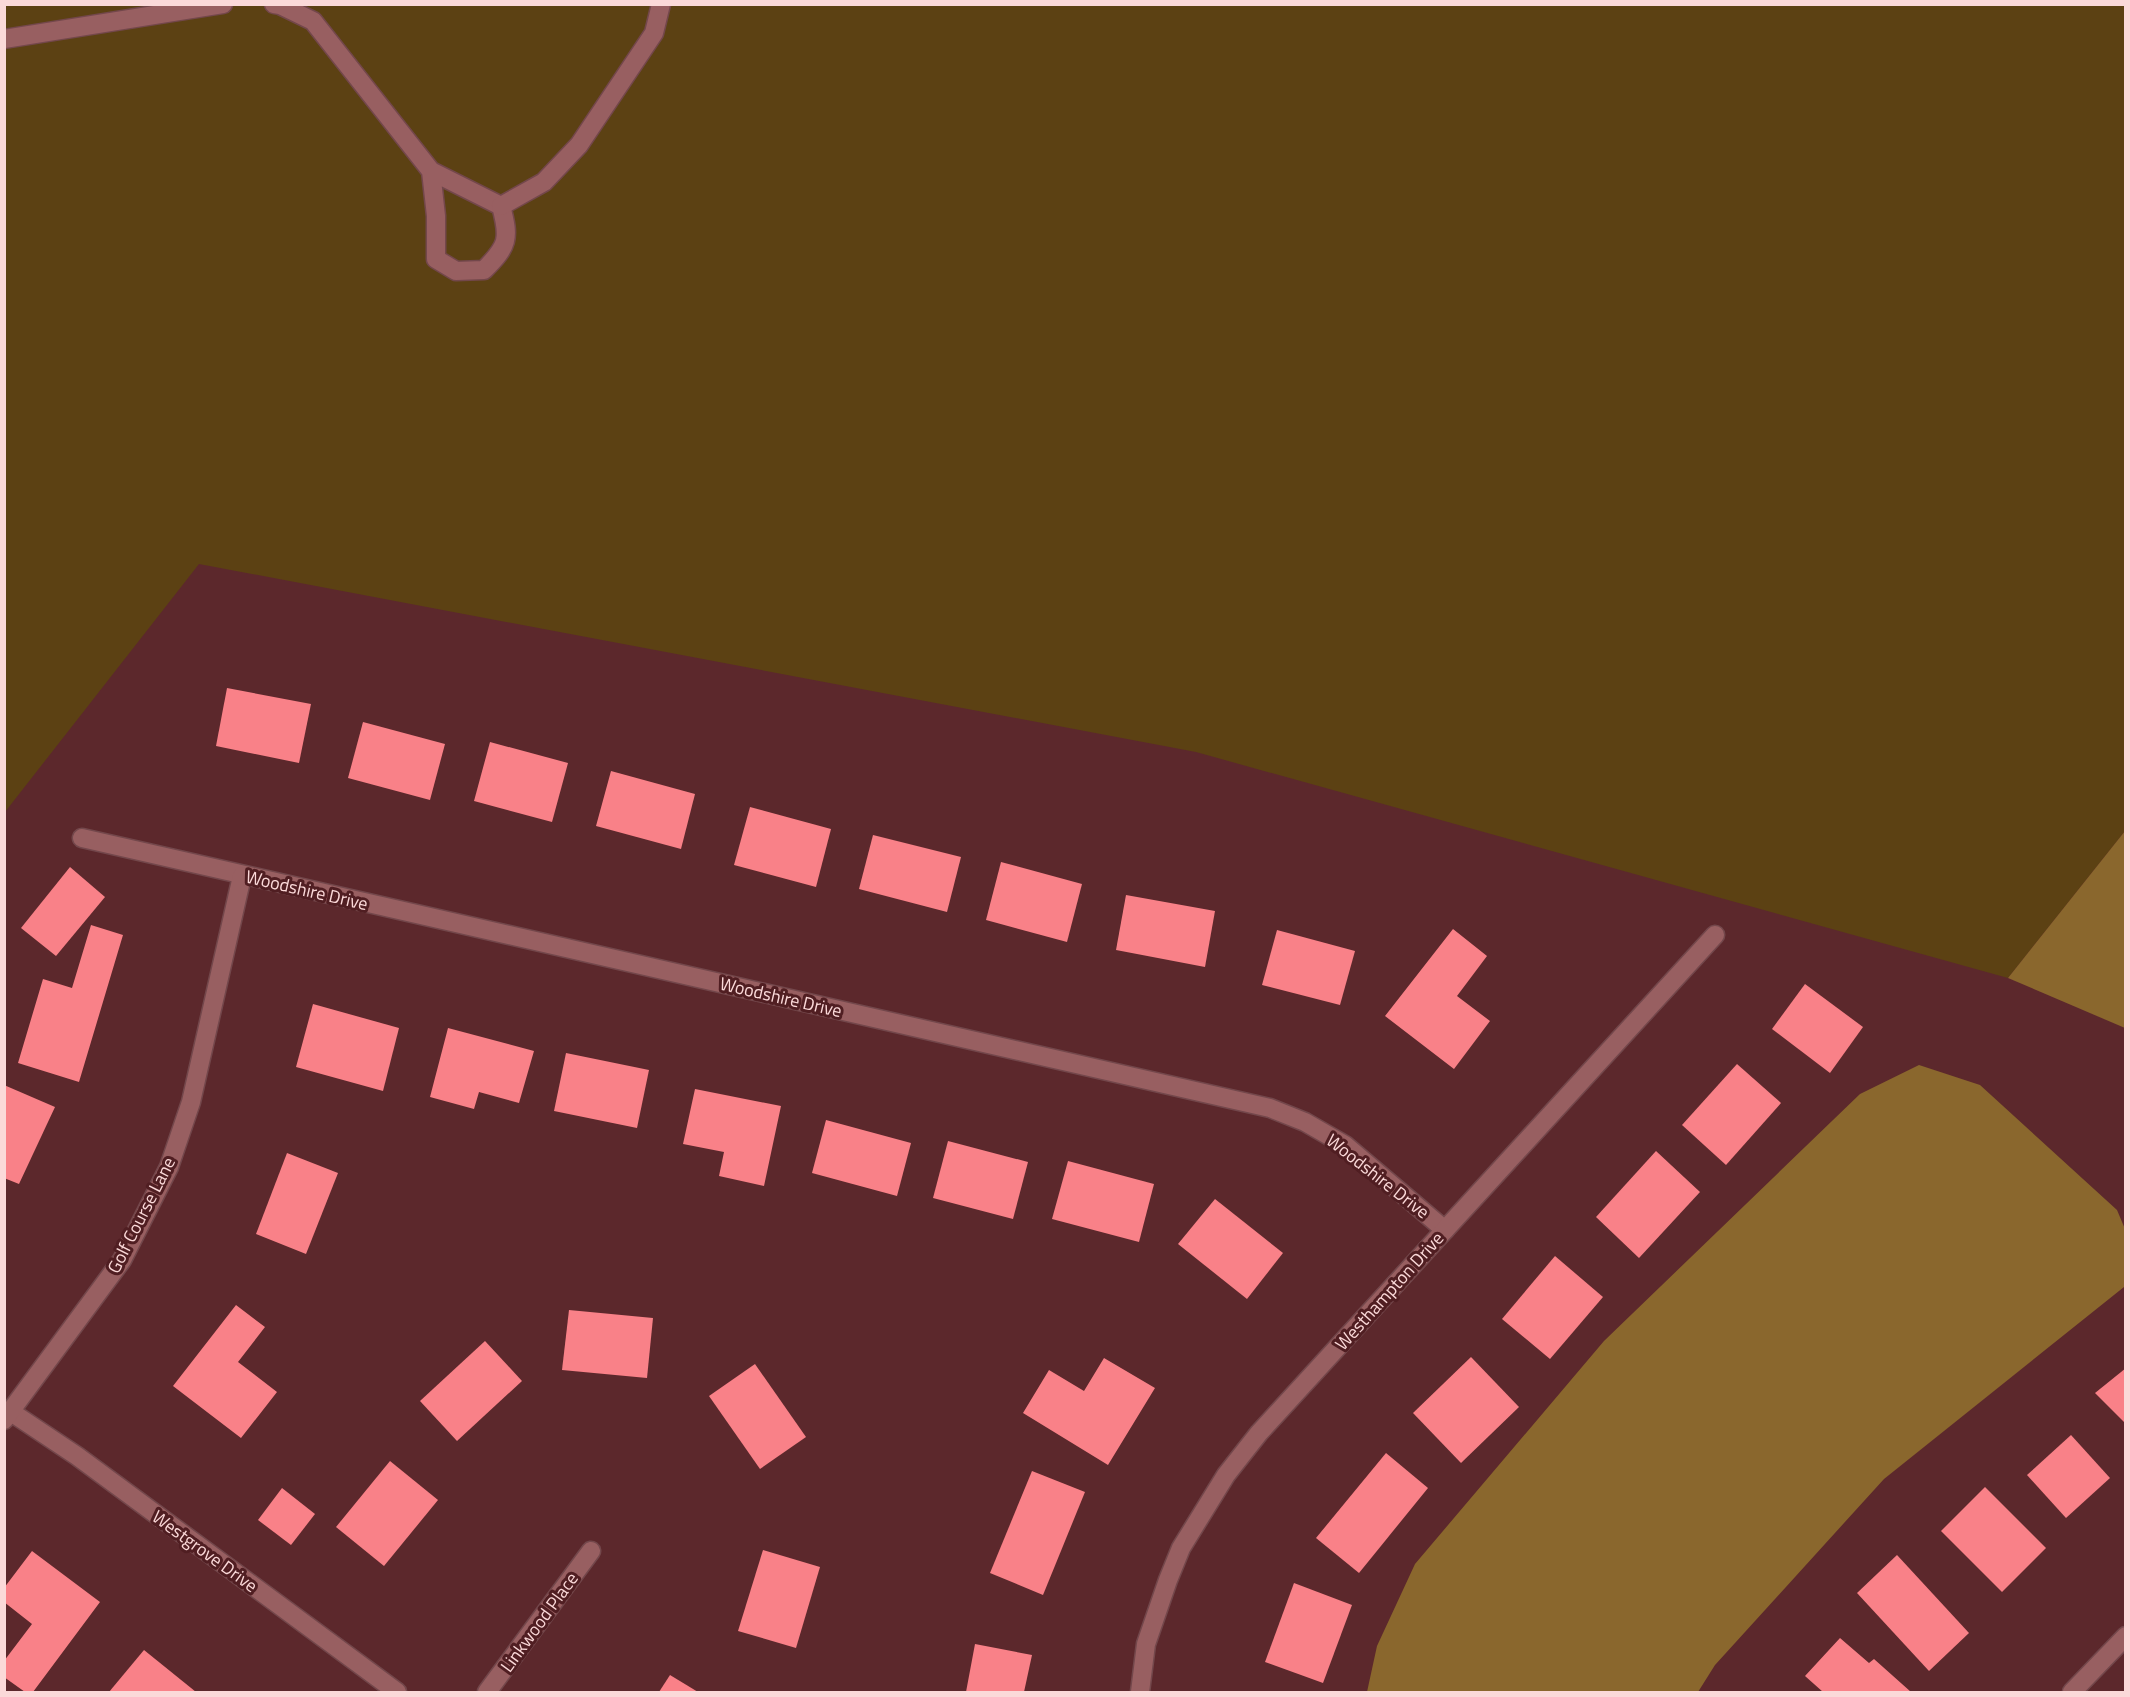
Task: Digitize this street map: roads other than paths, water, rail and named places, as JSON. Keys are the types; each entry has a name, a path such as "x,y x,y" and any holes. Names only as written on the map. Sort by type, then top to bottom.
{"street":[{"path":"4,39 223,4"},
{"path":"274,4 313,21 431,171 501,206 507,228 502,252 484,270 456,271 436,259 436,216 431,171"},
{"path":"501,206 544,182 579,145 654,33 662,4"},
{"name":"Woodshire Drive","path":"82,838 1270,1108 1305,1122 1345,1145 1445,1230"},
{"name":"Golf Course Lane","path":"8,1416 122,1260 169,1167 190,1102 242,876"},
{"name":"Westhampton Drive","path":"1140,1692 1146,1644 1168,1580 1181,1548 1226,1475 1259,1433 1715,935"},
{"name":"Westgrove Drive","path":"8,1416 77,1456 397,1692"},
{"name":"Linkwood Place","path":"487,1692 591,1551"},
{"path":"2072,1692 2126,1636"}]}
